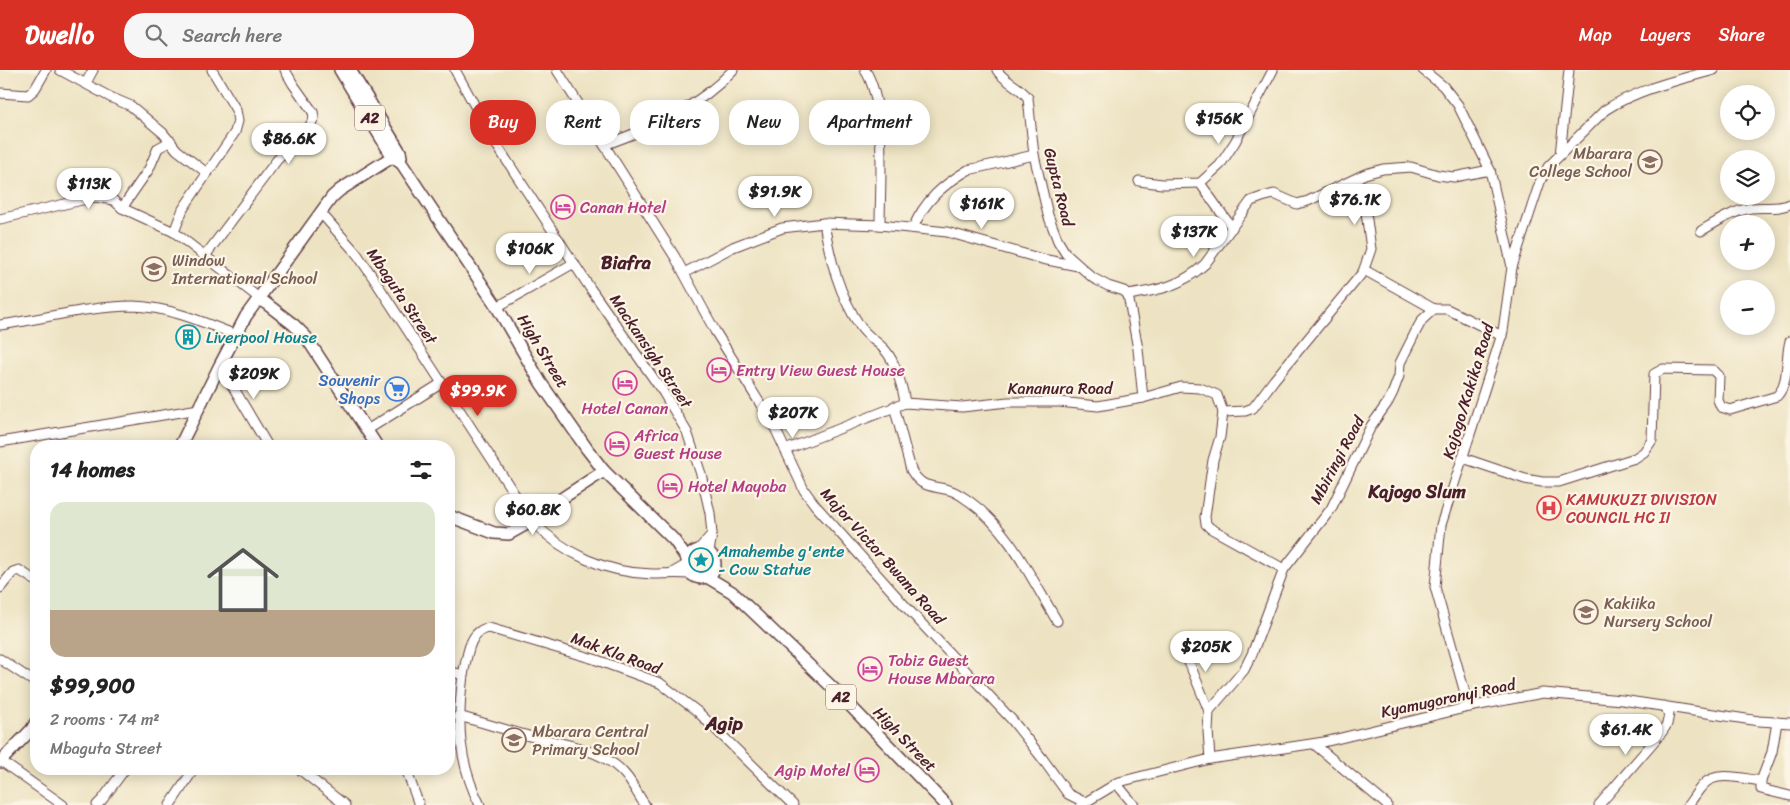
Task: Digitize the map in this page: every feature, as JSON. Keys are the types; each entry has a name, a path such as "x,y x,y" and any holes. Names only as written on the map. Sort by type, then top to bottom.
{"main road":[{"name":"High Street","path":"340,70 396,154"},
{"name":"High Street","path":"350,70 402,164 498,307 541,383 587,450 604,471 694,558"},
{"path":"183,440 220,365 258,298 321,213 340,190 396,154"},
{"path":"258,298 294,325 306,337 373,440"},
{"path":"455,518 484,530 504,535 514,532 532,521 564,496 604,471"},
{"name":"A2","path":"707,577 698,578 694,558 713,557 715,563"},
{"name":"High Street","path":"715,563 732,592"},
{"path":"707,577 711,574 715,563"},
{"name":"High Street","path":"707,577 732,592 834,690 946,805"},
{"path":"1,761 30,731"}],"street":[{"path":"0,93 28,95 35,89 46,70"},
{"path":"60,70 131,106 171,141 177,150 207,173"},
{"path":"86,83 92,70"},
{"path":"174,232 183,208 235,132 238,121 236,110 212,70"},
{"path":"205,256 277,160 306,133 314,118 313,112 285,70"},
{"name":"Mackansigh Street","path":"455,70 496,144 574,263 663,392 687,432 701,474 710,513 712,534 694,558"},
{"name":"Major Victor Bwana Road","path":"557,70 576,100"},
{"path":"620,139 666,121 694,103 725,79 733,70"},
{"path":"865,70 872,80 880,122 880,225"},
{"name":"Gupta Road","path":"997,70 1001,76 1028,98 1034,155 1048,215 1058,241 1066,254 1093,278 1128,294"},
{"path":"1139,181 1162,184 1200,183 1220,165 1235,142 1274,70"},
{"name":"Kajogo/Kakika Road","path":"1423,70 1443,86 1458,105 1490,170 1512,267 1502,336 1442,525 1435,586 1469,707"},
{"path":"1560,155 1569,70"},
{"path":"1512,267 1540,182 1548,167 1605,110 1616,103 1670,82 1714,70"},
{"path":"122,208 149,170 158,148 171,141"},
{"name":"Major Victor Bwana Road","path":"604,145 684,273 715,331 774,426 804,490 815,505 907,608 1012,720 1068,794 1082,804"},
{"path":"913,228 920,211 928,201 968,170 1034,155"},
{"path":"1143,398 1138,349 1128,294 1157,290 1175,285 1197,271 1205,264 1251,202 1274,194 1297,204 1308,201 1365,174 1383,169 1411,167 1438,175 1454,177 1490,170"},
{"path":"1284,569 1206,524 1205,517 1213,460 1220,438 1223,412 1245,411 1253,408 1362,272 1371,249 1364,198 1356,179"},
{"path":"1200,183 1232,228"},
{"path":"0,219 95,197 113,200 122,208 174,232 258,298"},
{"path":"1700,231 1731,214 1750,208 1770,209 1790,204"},
{"name":"Mbaguta Street","path":"321,213 357,254 532,521 556,542 591,563 604,568 650,574 672,573 694,558"},
{"path":"824,223 831,262 850,311 866,334 885,350 898,376 905,403"},
{"path":"684,273 733,247 782,228 824,223 880,225 947,232 1042,259 1078,266"},
{"path":"498,307 574,263"},
{"path":"1362,272 1368,272 1434,309 1447,309 1502,336"},
{"path":"0,325 108,308 134,306 167,311 192,318 236,335"},
{"name":"Mbiringi Road","path":"1209,711 1244,670 1252,654 1284,569 1331,509 1371,426 1390,397 1399,376 1400,363 1416,331 1422,320 1434,309"},
{"path":"1463,458 1525,479 1542,482 1559,482 1635,458 1644,452 1652,440 1654,374 1656,372 1663,369 1713,370 1718,376 1718,400 1721,406 1730,410 1777,396 1787,379 1787,351 1790,341"},
{"path":"220,365 264,440"},
{"path":"367,430 442,383"},
{"name":"Kananura Road","path":"785,450 905,403 962,407 1008,402 1059,402 1098,406 1143,398 1181,387 1200,388 1217,395 1223,412"},
{"path":"894,406 911,470 916,479 925,485 950,490 961,495 975,505 996,525 1012,546 1057,621"},
{"path":"0,442 199,409"},
{"path":"0,588 13,572 19,570 30,577"},
{"name":"Mak Kla Road","path":"480,805 467,772 458,716 463,675 471,643 477,633 489,628 594,659 660,683 698,712 793,805"},
{"path":"1181,643 1209,711 1210,759"},
{"path":"0,659 30,679"},
{"path":"455,673 463,675"},
{"name":"Kyamugoranyi Road","path":"1082,804 1116,783 1210,759 1314,744 1469,707 1543,693 1590,696 1758,721 1790,723"},
{"path":"1599,805 1662,732 1667,724 1669,714 1664,706"},
{"path":"458,716 588,751 607,760 629,778 645,805"},
{"path":"1777,722 1772,752 1761,781 1761,789 1790,796"},
{"path":"1314,744 1387,805"},
{"path":"1,761 62,805"},
{"path":"96,805 121,775"},
{"path":"170,805 190,775"},
{"path":"307,775 345,805"},
{"path":"408,775 419,805"},
{"path":"1688,805 1703,784 1710,779 1717,777 1761,781"},
{"path":"1116,783 1134,805"}],"place":[{"name":"Mbarara College School","path":"1650,162"},
{"name":"Canan Hotel","path":"563,207"},
{"name":"Window International School","path":"154,269"},
{"name":"Liverpool House","path":"188,337"},
{"name":"Entry View Guest House","path":"719,370"},
{"name":"Hotel Canan","path":"625,383"},
{"name":"Souvenir Shops","path":"397,389"},
{"name":"Africa Guest House","path":"617,444"},
{"name":"Hotel Mayoba","path":"670,486"},
{"name":"KAMUKUZI DIVISION COUNCIL HC II","path":"1549,508"},
{"name":"Amahembe g'ente - Cow Statue","path":"701,560"},
{"name":"Kakiika Nursery School","path":"1586,612"},
{"name":"Tobiz Guest House Mbarara","path":"870,669"},
{"name":"Mbarara Central Primary School","path":"514,740"},
{"name":"Agip Motel","path":"867,770"}],"district":[{"name":"Biafra","path":"626,263"},
{"name":"Kajogo Slum","path":"1417,492"},
{"name":"Agip","path":"724,723"}]}
